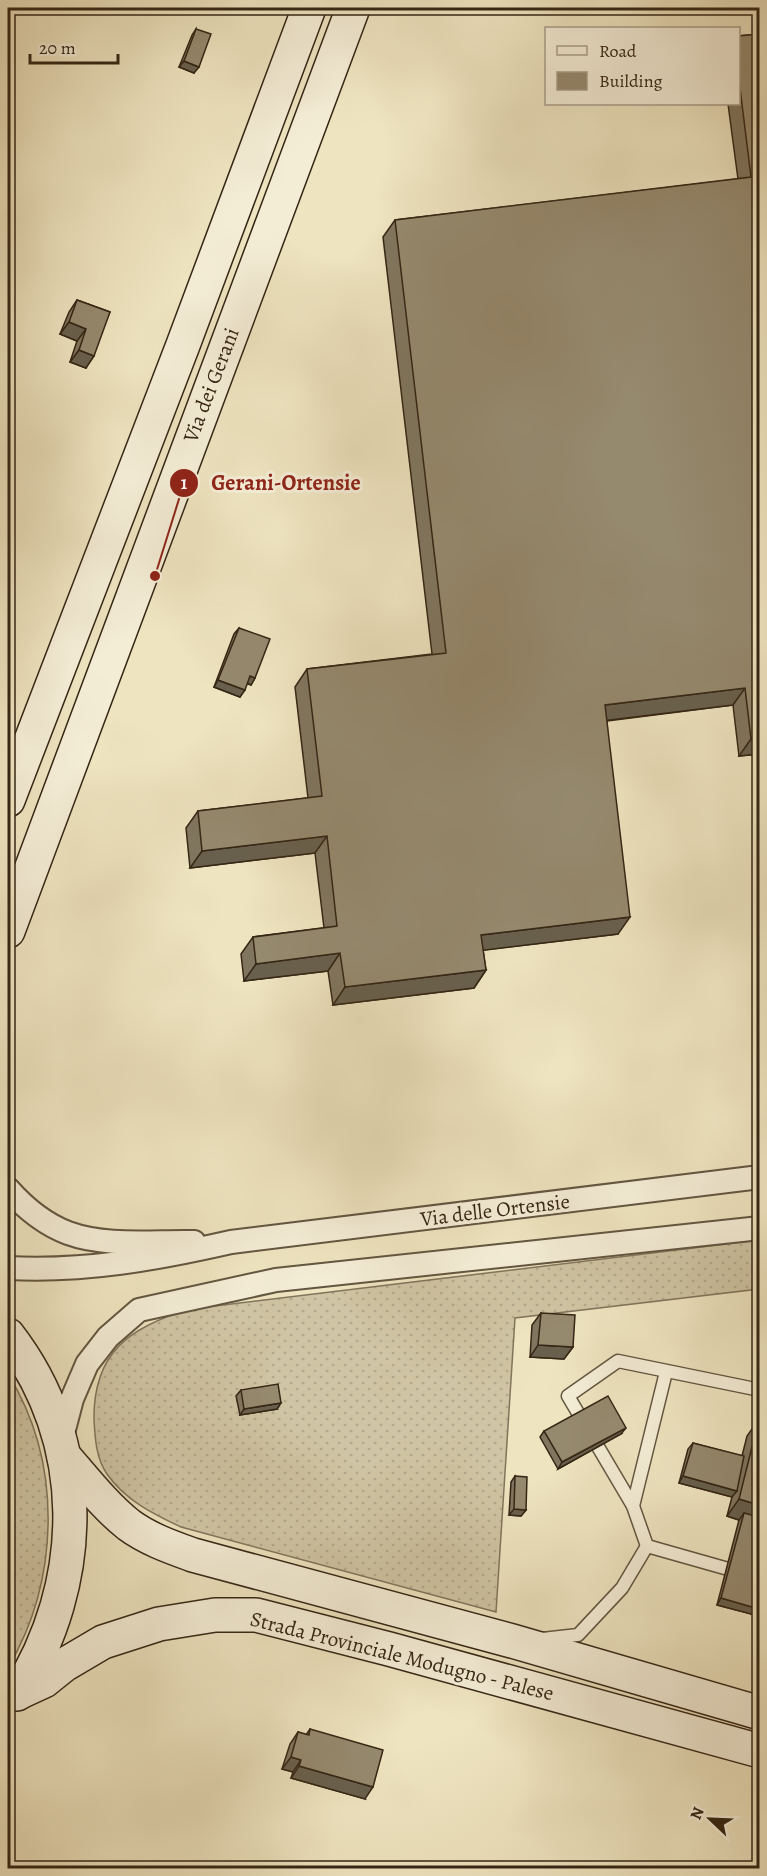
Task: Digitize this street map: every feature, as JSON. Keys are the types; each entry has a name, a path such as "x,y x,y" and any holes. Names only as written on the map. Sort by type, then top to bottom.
{"main road":[{"name":"Via dei Gerani","path":"8,800 183,345 309,8"},
{"name":"Via dei Gerani","path":"8,932 353,8"},
{"name":"Strada Provinciale Modugno - Palese","path":"8,1335 20,1351 44,1395 62,1449 69,1486 71,1517 70,1548 65,1579 47,1638 13,1700"},
{"name":"Strada Provinciale Modugno - Palese","path":"62,1449 97,1493 129,1525 160,1544 193,1555 512,1641 759,1713"},
{"name":"Strada Provinciale Modugno - Palese","path":"13,1700 103,1642 159,1624 215,1616 256,1615 389,1649 759,1751"}],"street":[{"name":"Via delle Ortensie","path":"231,1242 759,1177"},
{"path":"8,1189 25,1208 68,1233 113,1242 231,1242"},
{"path":"62,1449 72,1399 87,1364 108,1337 139,1311 276,1280 759,1228"},
{"path":"8,1268 70,1269 109,1265 156,1259 231,1242"}],"lane":[{"path":"647,1546 633,1506 568,1396 618,1362 759,1390"},
{"path":"633,1506 666,1372"},
{"path":"512,1641 578,1635 622,1588 647,1546"},
{"path":"647,1546 759,1578"}],"shaded area":[{"path":"759,1240 759,1289 515,1318 496,1612 181,1527 131,1499 107,1474 98,1455 94,1420 95,1397 100,1377 108,1360 133,1334 168,1316 190,1309"},
{"path":"8,1374 26,1409 39,1445 46,1483 48,1521 45,1559 38,1597 25,1633 8,1668"}],"building":[{"path":"196,29 211,34 199,67 184,61"},
{"path":"759,34 759,738 751,739 745,688 605,705 630,917 481,935 486,970 345,987 340,953 256,964 253,937 337,926 327,836 202,851 198,811 322,796 307,669 446,653 395,220 751,177 740,88 740,36"},
{"path":"77,300 110,312 94,356 79,350 86,329 69,322"},
{"path":"239,628 270,639 255,678 250,676 245,690 218,680"},
{"path":"541,1313 575,1315 573,1347 538,1345"},
{"path":"278,1384 281,1403 244,1409 241,1390"},
{"path":"608,1396 626,1428 562,1462 544,1431"},
{"path":"759,1419 759,1505 739,1499"},
{"path":"693,1443 744,1456 737,1491 683,1476"},
{"path":"515,1476 527,1477 526,1510 514,1509"},
{"path":"744,1513 759,1517 759,1609 721,1598"},
{"path":"310,1729 383,1750 373,1787 299,1766 301,1760 291,1757 298,1732 309,1735"}],"place":[{"name":"Gerani-Ortensie","path":"155,576"}]}
